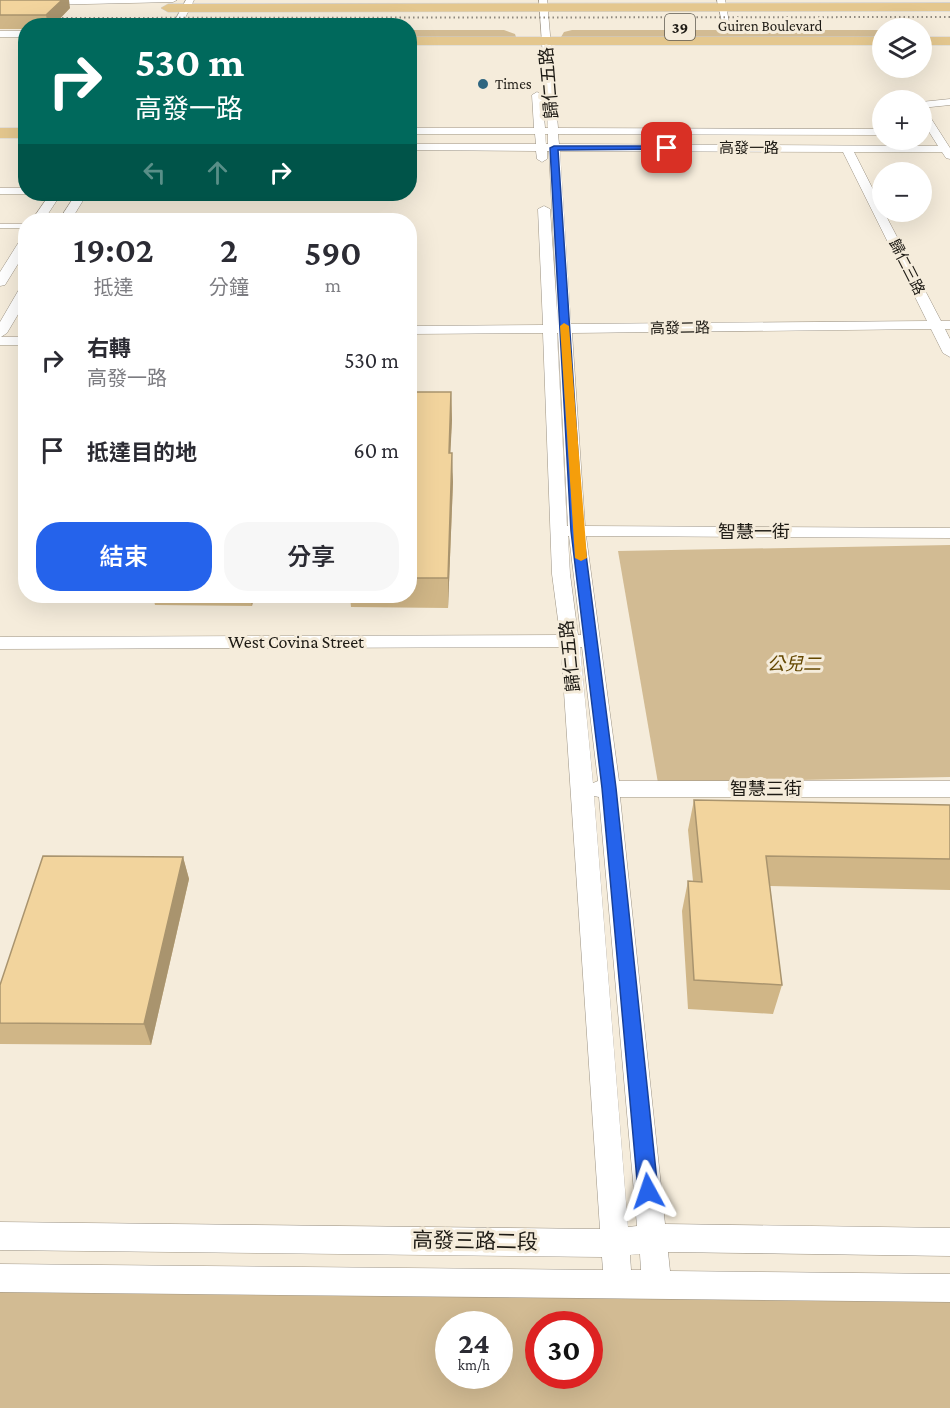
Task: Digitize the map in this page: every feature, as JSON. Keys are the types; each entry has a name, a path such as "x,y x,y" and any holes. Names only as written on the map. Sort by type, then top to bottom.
{"main road":[{"name":"Guiren Boulevard","path":"417,28 777,0"},
{"name":"Guiren Boulevard","path":"169,6 188,3 365,3 537,19 872,40"},
{"name":"Guiren Boulevard","path":"722,3 950,7"},
{"name":"Guiren Boulevard","path":"417,40 537,19 733,26"},
{"path":"932,41 950,41"},
{"path":"0,133 18,133"},
{"path":"0,142 18,142"}],"street":[{"name":"Guiren Boulevard","path":"0,3 169,6"},
{"path":"180,18 188,3"},
{"path":"722,3 733,26"},
{"name":"歸仁五路","path":"537,19 554,131 557,334"},
{"path":"0,34 18,34"},
{"name":"歸仁五路","path":"536,86 543,171"},
{"path":"932,104 950,102"},
{"path":"932,129 948,152"},
{"name":"高發一路","path":"417,131 872,132"},
{"name":"高發一路","path":"417,147 847,149 948,152"},
{"name":"歸仁三路","path":"847,149 944,330 950,353"},
{"path":"0,192 18,191"},
{"name":"歸仁五路","path":"544,194 557,334 568,531 592,641 609,788 657,1285"},
{"path":"0,282 5,263 18,249"},
{"path":"0,332 18,302"},
{"name":"高發二路","path":"417,330 557,334"},
{"name":"高發二路","path":"417,338 944,330"},
{"path":"0,332 18,331"},
{"path":"0,341 18,340"},
{"name":"歸仁五路","path":"568,531 561,574 570,641 583,790 613,1243 618,1284"},
{"name":"智慧一街","path":"568,531 950,533"},
{"name":"West Covina Street","path":"0,643 592,641"},
{"name":"智慧三街","path":"583,790 609,788 950,789"},
{"name":"高發三路二段","path":"0,1236 613,1243 653,1238 950,1242"},
{"path":"0,1278 950,1288"}],"lane":[{"path":"0,226 18,226"}],"green space":[{"path":"417,30 504,30 515,34 516,37 417,39"},
{"path":"572,30 872,30 872,39 561,37 564,32"},
{"name":"公兒二","path":"950,545 950,777 658,783 618,551"},
{"path":"0,1281 950,1290 950,1408 0,1408"}],"building":[{"path":"0,0 62,0 46,15 0,15"},
{"path":"417,392 451,392 449,453 452,453 448,578 417,578"},
{"path":"694,800 950,805 950,859 766,856 782,985 694,980 688,881 702,882"},
{"path":"43,856 183,857 144,1024 0,1023 0,985"}],"railway":[{"path":"44,18 950,17"}],"slow traffic":[{"path":"564,326 577,531 581,558"}],"place":[{"name":"Times","path":"483,84"}],"route":[{"path":"648,1191 609,788 577,531 554,148 667,148"}]}
